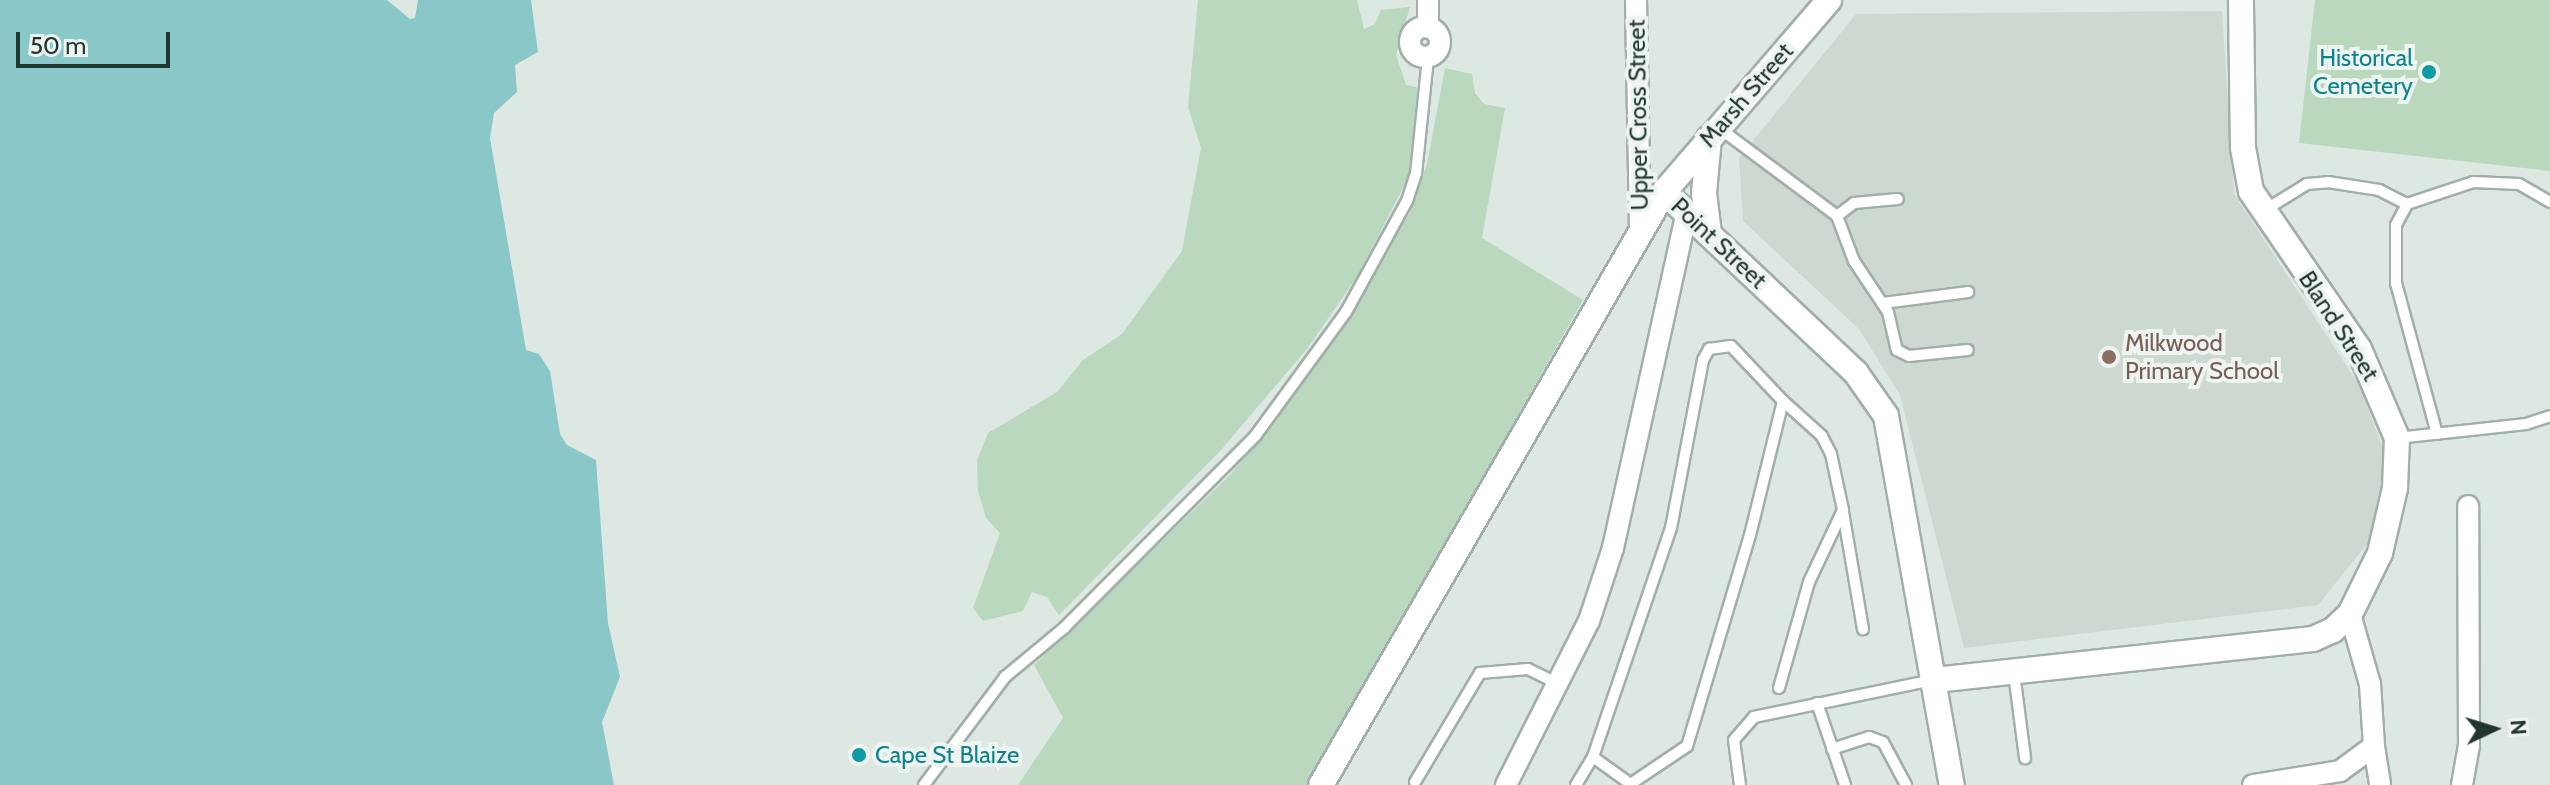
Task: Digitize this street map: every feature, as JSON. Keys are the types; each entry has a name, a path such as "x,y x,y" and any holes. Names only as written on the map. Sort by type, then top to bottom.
{"street":[{"path":"1428,0 1428,28 1416,31 1410,42 1415,54 1428,57"},
{"name":"Upper Cross Street","path":"1636,0 1640,230"},
{"name":"Marsh Street","path":"1664,192 1829,0"},
{"name":"Bland Street","path":"2241,0 2243,148 2251,191 2359,349 2397,438 2390,521 2350,614"},
{"name":"Point Street","path":"1705,166 1714,131"},
{"path":"1506,785 1589,621 1630,488 1686,215 1705,166"},
{"path":"1705,166 1709,234"},
{"name":"Point Street","path":"1321,785 1664,192 1856,373 1886,416 1952,785"},
{"path":"2462,785 2469,746 2468,506"},
{"path":"1935,680 2313,639 2333,630 2350,614 2370,684 2380,785"},
{"path":"2253,785 2340,771 2374,746"}],"lane":[{"path":"924,785 1005,677 1064,628 1256,435 1346,312 1407,201 1416,174 1428,57"},
{"path":"1714,131 1837,216 1860,273 1883,303 1902,354 1968,350"},
{"path":"2437,434 2396,283 2392,245 2407,204 2448,187 2496,180 2519,184 2550,202"},
{"path":"2263,211 2307,184 2328,182 2379,190 2407,204"},
{"path":"1837,216 1854,203 1898,199"},
{"path":"1883,303 1968,292"},
{"path":"1576,785 1593,757 1671,528 1693,403 1709,349 1731,346 1783,401 1822,436 1831,454 1843,510 1863,629"},
{"path":"1593,757 1632,784 1687,746 1750,535 1783,401"},
{"path":"2397,438 2550,416"},
{"path":"1779,688 1809,582 1843,510"},
{"path":"1415,782 1480,673 1528,669 1559,684"},
{"path":"2014,673 2025,758"},
{"path":"1740,785 1733,750 1741,729 1754,717 1935,680"},
{"path":"1817,703 1845,785"},
{"path":"1832,749 1869,737 1883,742 1906,785"}],"shaded area":[{"name":"Milkwood Primary School","path":"2222,11 2234,194 2359,385 2386,456 2371,539 2318,605 1964,648 1900,395 1859,329 1743,221 1739,158 1856,14"}],"green space":[{"path":"1198,0 1357,0 1364,29 1375,24 1381,10 1410,7 1396,55 1406,85 1416,87 1421,96 1410,174 1357,277 1307,349 1221,450 1059,615 1047,597 1032,592 1023,611 983,621 973,608 1000,533 986,518 978,491 977,460 988,433 1057,392 1083,360 1122,334 1182,251 1201,148 1188,107"},
{"name":"Historical Cemetery","path":"2315,0 2550,0 2550,171 2299,143"},
{"path":"1445,68 1472,74 1475,93 1484,104 1505,108 1482,238 1583,300 1309,785 1018,785 1063,718 1034,665 1229,476 1282,412 1410,213 1427,164"}],"water":[{"path":"0,0 387,0 410,19 415,18 418,0 531,0 538,52 515,65 517,92 494,113 490,138 526,350 539,354 550,371 560,434 567,445 596,460 608,623 620,677 602,722 614,785 0,785"}],"place":[{"name":"Historical Cemetery","path":"2429,72"},
{"name":"Milkwood Primary School","path":"2109,357"},
{"name":"Cape St Blaize","path":"859,755"}]}
